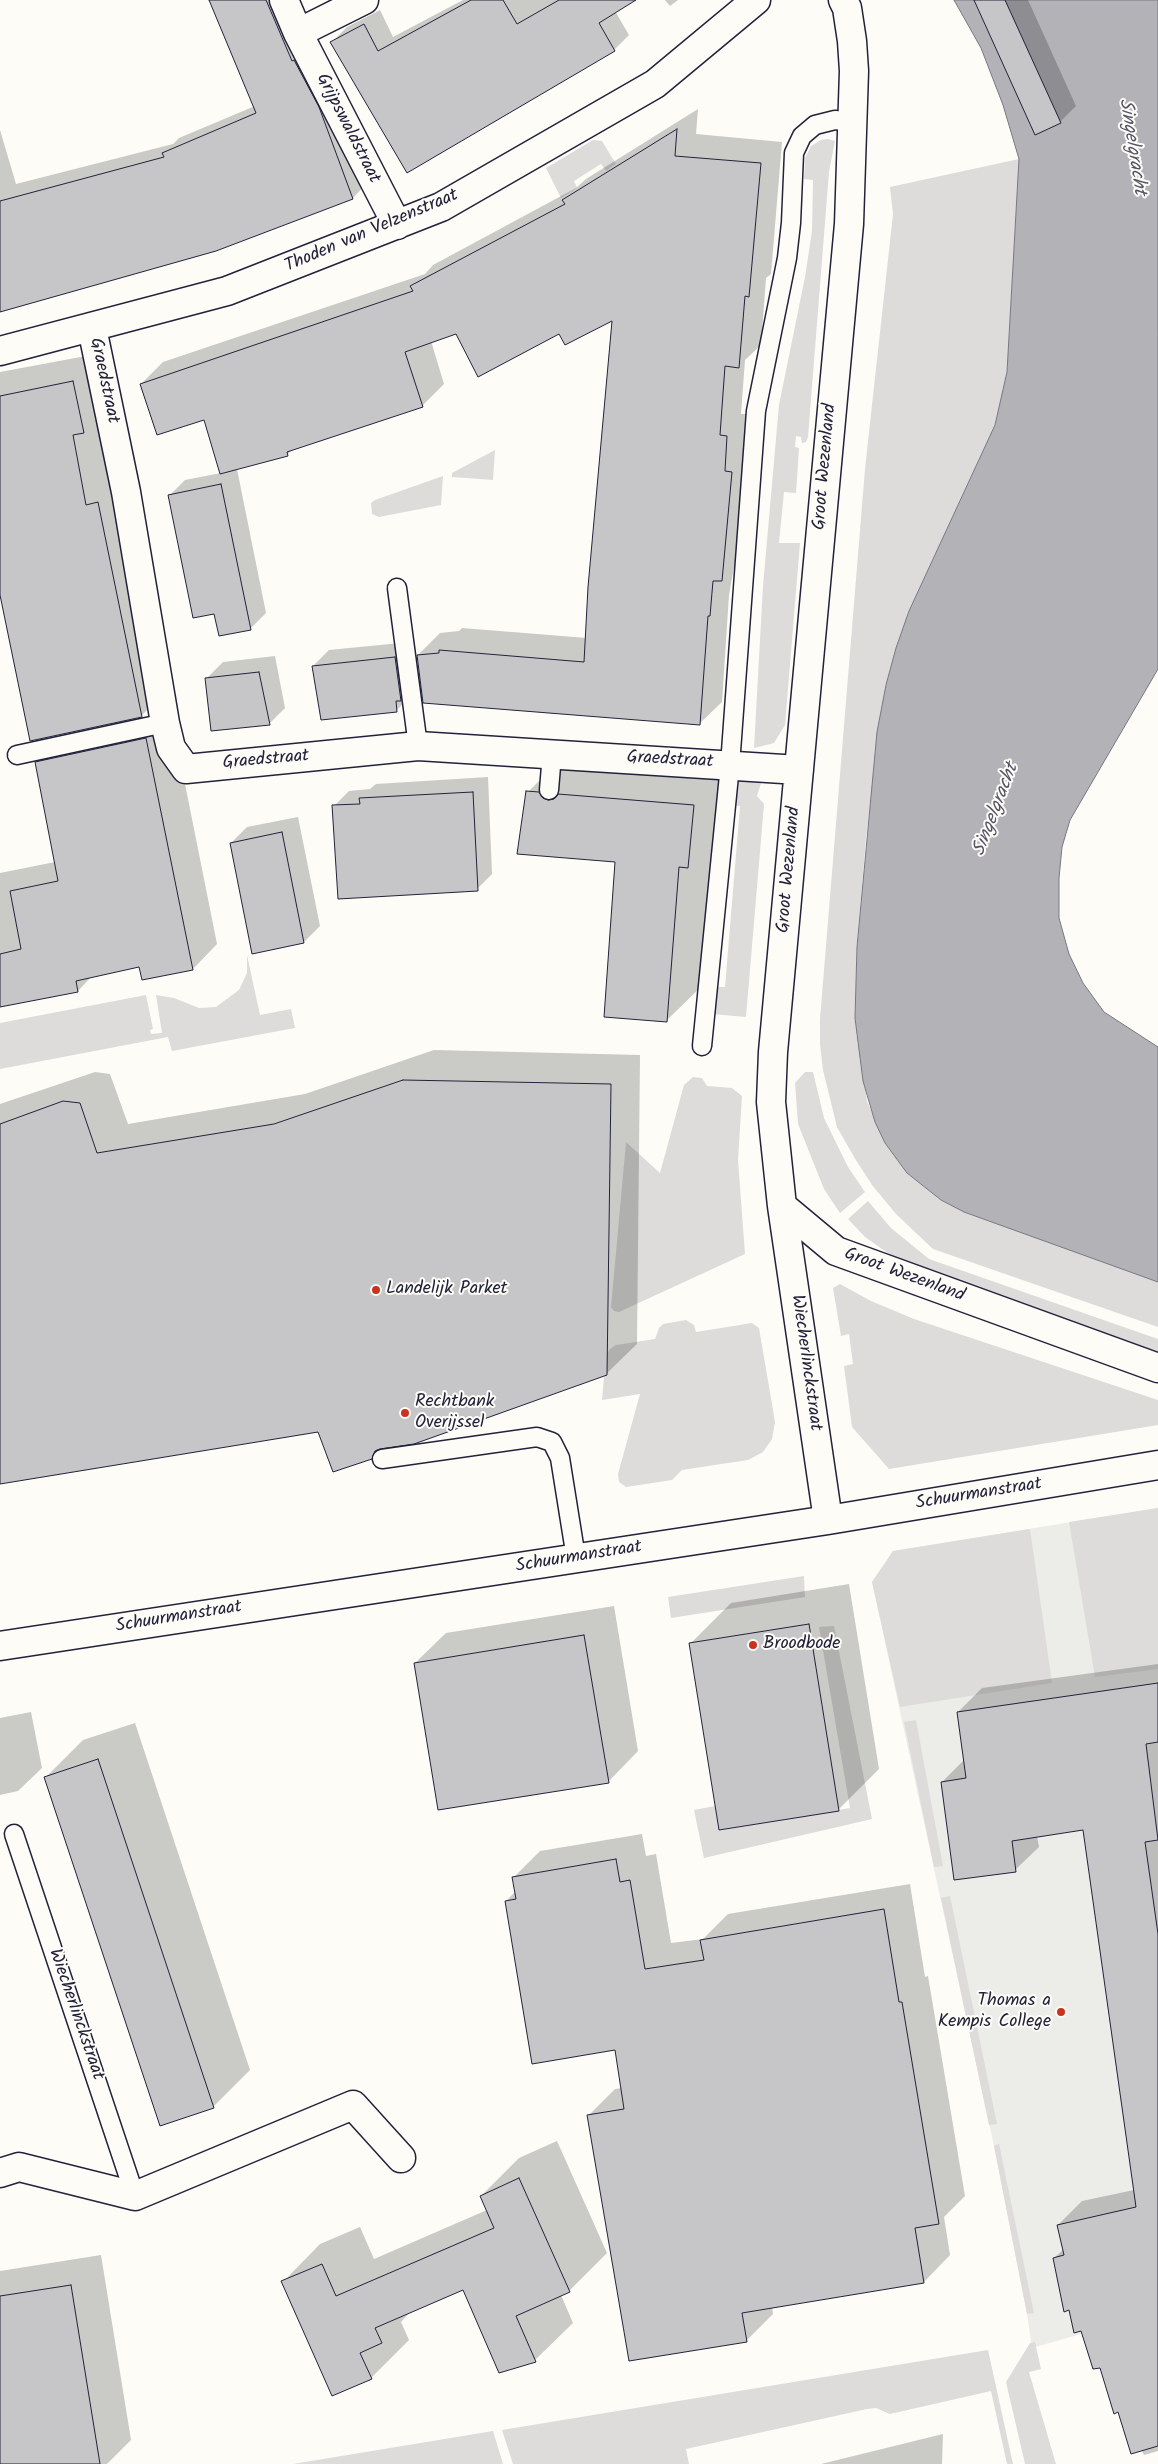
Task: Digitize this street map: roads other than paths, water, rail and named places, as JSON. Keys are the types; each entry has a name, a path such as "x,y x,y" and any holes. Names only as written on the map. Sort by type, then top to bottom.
{"street":[{"name":"Grijpswaldstraat","path":"284,0 298,33 397,225"},
{"path":"298,33 364,0"},
{"name":"Thoden van Velzenstraat","path":"0,351 228,291 441,207 655,84 756,0"},
{"name":"Groot Wezenland","path":"843,0 847,8 852,41 849,224 771,1092 782,1206 836,1251 1158,1368"},
{"name":"Graedstraat","path":"92,328 126,492 165,723 171,748 186,769 418,746 799,770"},
{"name":"Wiecherlinckstraat","path":"782,1206 828,1520"},
{"name":"Schuurmanstraat","path":"0,1646 828,1520 1158,1465"},
{"path":"0,2173 19,2167 135,2196 353,2105 401,2158"}],"lane":[{"path":"702,1046 730,765 755,420 787,258 791,223 794,153 802,136 814,125 834,120 852,122"},
{"path":"397,588 418,746"},
{"path":"17,755 165,723"},
{"path":"549,790 552,754"},
{"path":"382,1459 537,1437 552,1442 560,1458 576,1558"},
{"name":"Wiecherlinckstraat","path":"14,1834 135,2196"}],"water":[{"name":"Singelgracht","path":"954,0 1158,0 1158,669 1070,820 1062,847 1059,878 1059,918 1069,954 1083,983 1104,1012 1158,1047 1158,1282 964,1212 941,1200 907,1173 885,1143 875,1122 863,1081 855,1018 857,947 877,732 886,685 909,611 995,425 1007,372 1019,159 1003,105 981,48"}],"place":[{"name":"Landelijk Parket","path":"376,1290"},
{"name":"Rechtbank Overijssel","path":"405,1413"},
{"name":"Broodbode","path":"753,1645"},
{"name":"Thomas a Kempis College","path":"1061,2012"}]}
